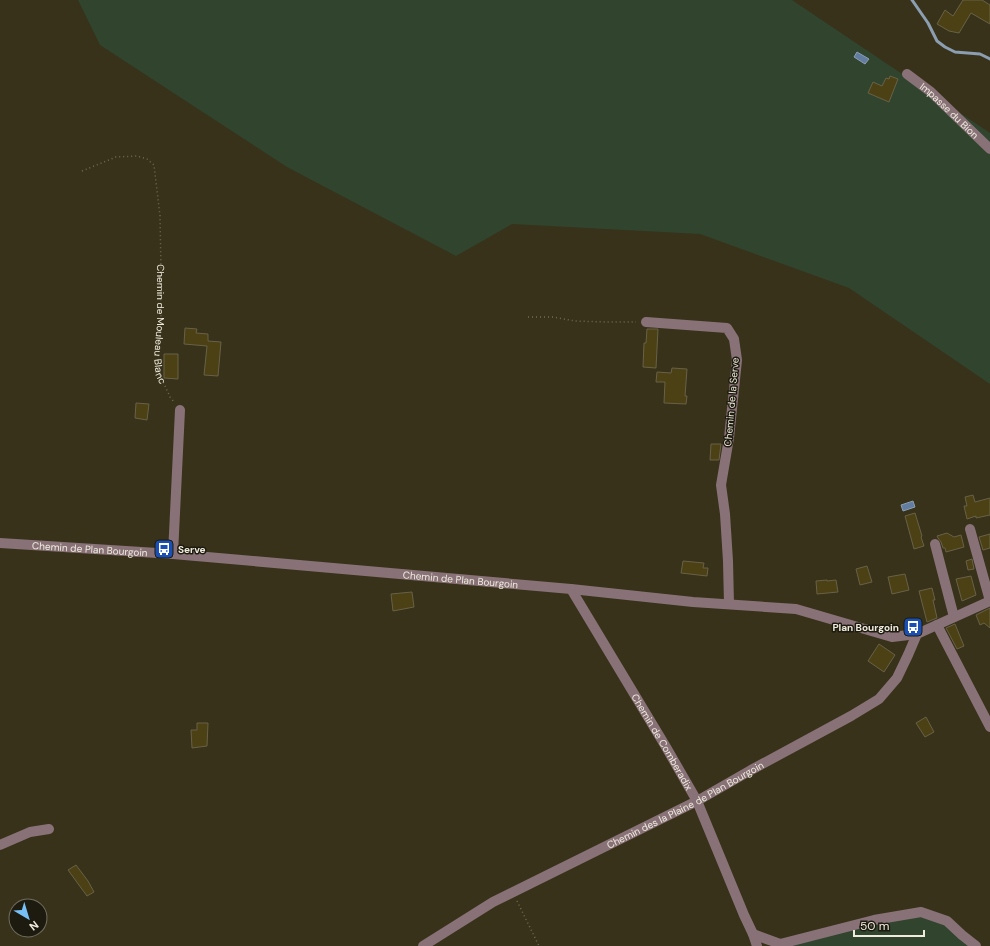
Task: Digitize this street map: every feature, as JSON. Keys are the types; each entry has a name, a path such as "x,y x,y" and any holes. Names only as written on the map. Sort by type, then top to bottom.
{"street":[{"name":"Impasse du Bion","path":"907,74 931,92 990,149"},
{"name":"Chemin de la Serve","path":"646,322 727,328 734,339 737,360 729,438 721,485 725,514 729,604"},
{"path":"174,554 180,410"},
{"path":"970,528 990,601"},
{"name":"Chemin de Plan Bourgoin","path":"0,543 174,554 571,589 693,602 796,609 892,637 917,634 990,601"},
{"path":"935,544 954,616"},
{"name":"Chemin de Comberadix","path":"571,589 697,801 757,946"},
{"path":"937,625 990,727"},
{"name":"Chemin des la Plaine de Plan Bourgoin","path":"423,946 493,902 697,801 879,699 897,678 917,634"},
{"path":"0,845 30,832 49,829"},
{"path":"753,934 780,944 874,920 921,912 947,921 976,946"}],"path":[{"name":"Chemin de Mouleau Blanc","path":"82,171 116,157 138,156 147,159 154,165 160,216 161,324 158,358 160,375 170,396 180,410"},
{"path":"528,317 553,317 575,321 646,322"},
{"path":"512,893 539,946"}],"green space":[{"path":"78,0 792,0 990,133 990,384 849,288 700,234 512,224 456,256 287,167 100,45"},
{"path":"921,912 947,921 976,946 780,946"}],"water":[{"path":"857,52 869,59 865,64 854,57"},
{"path":"913,501 915,507 903,511 901,505"}],"building":[{"path":"963,0 982,0 990,5 990,24 971,13 959,33 949,31 937,24 945,10 953,16"},
{"path":"890,76 898,79 889,102 868,93 873,82 882,86 886,78 889,79"},
{"path":"185,328 197,329 196,333 208,334 208,341 221,342 218,376 204,375 207,346 184,344"},
{"path":"647,329 658,329 656,368 643,367 644,343 646,343"},
{"path":"164,354 178,354 178,379 164,378"},
{"path":"672,368 687,369 685,396 687,396 686,404 664,403 665,382 656,382 657,372 671,373"},
{"path":"136,403 149,404 147,420 135,418"},
{"path":"711,444 721,444 719,460 710,460"},
{"path":"973,495 975,502 990,498 990,515 976,518 976,516 967,519 964,506 967,506 965,497"},
{"path":"915,513 924,546 914,549 905,516"},
{"path":"947,533 954,537 961,535 964,547 946,552 937,536"},
{"path":"990,534 990,548 983,550 979,537"},
{"path":"972,559 974,569 968,570 966,561"},
{"path":"683,561 704,563 703,568 708,568 707,576 681,573"},
{"path":"867,566 872,582 860,585 856,569"},
{"path":"905,574 909,590 892,594 888,577"},
{"path":"971,576 976,595 962,601 956,579"},
{"path":"836,580 838,592 817,594 816,581"},
{"path":"932,588 937,618 927,622 919,591"},
{"path":"412,592 414,607 393,611 391,594"},
{"path":"990,608 990,628 984,623 980,625 976,615"},
{"path":"955,624 964,646 957,649 946,628"},
{"path":"879,644 895,655 884,672 868,661"},
{"path":"926,717 934,732 925,737 916,723"},
{"path":"197,723 208,723 207,746 192,748 191,730 197,730"},
{"path":"76,865 94,892 87,896 68,870"}],"waterway":[{"path":"912,0 928,23 937,41 955,52 980,54 990,59"}],"place":[{"name":"Serve","path":"164,549"},
{"name":"Plan Bourgoin","path":"913,627"}]}
